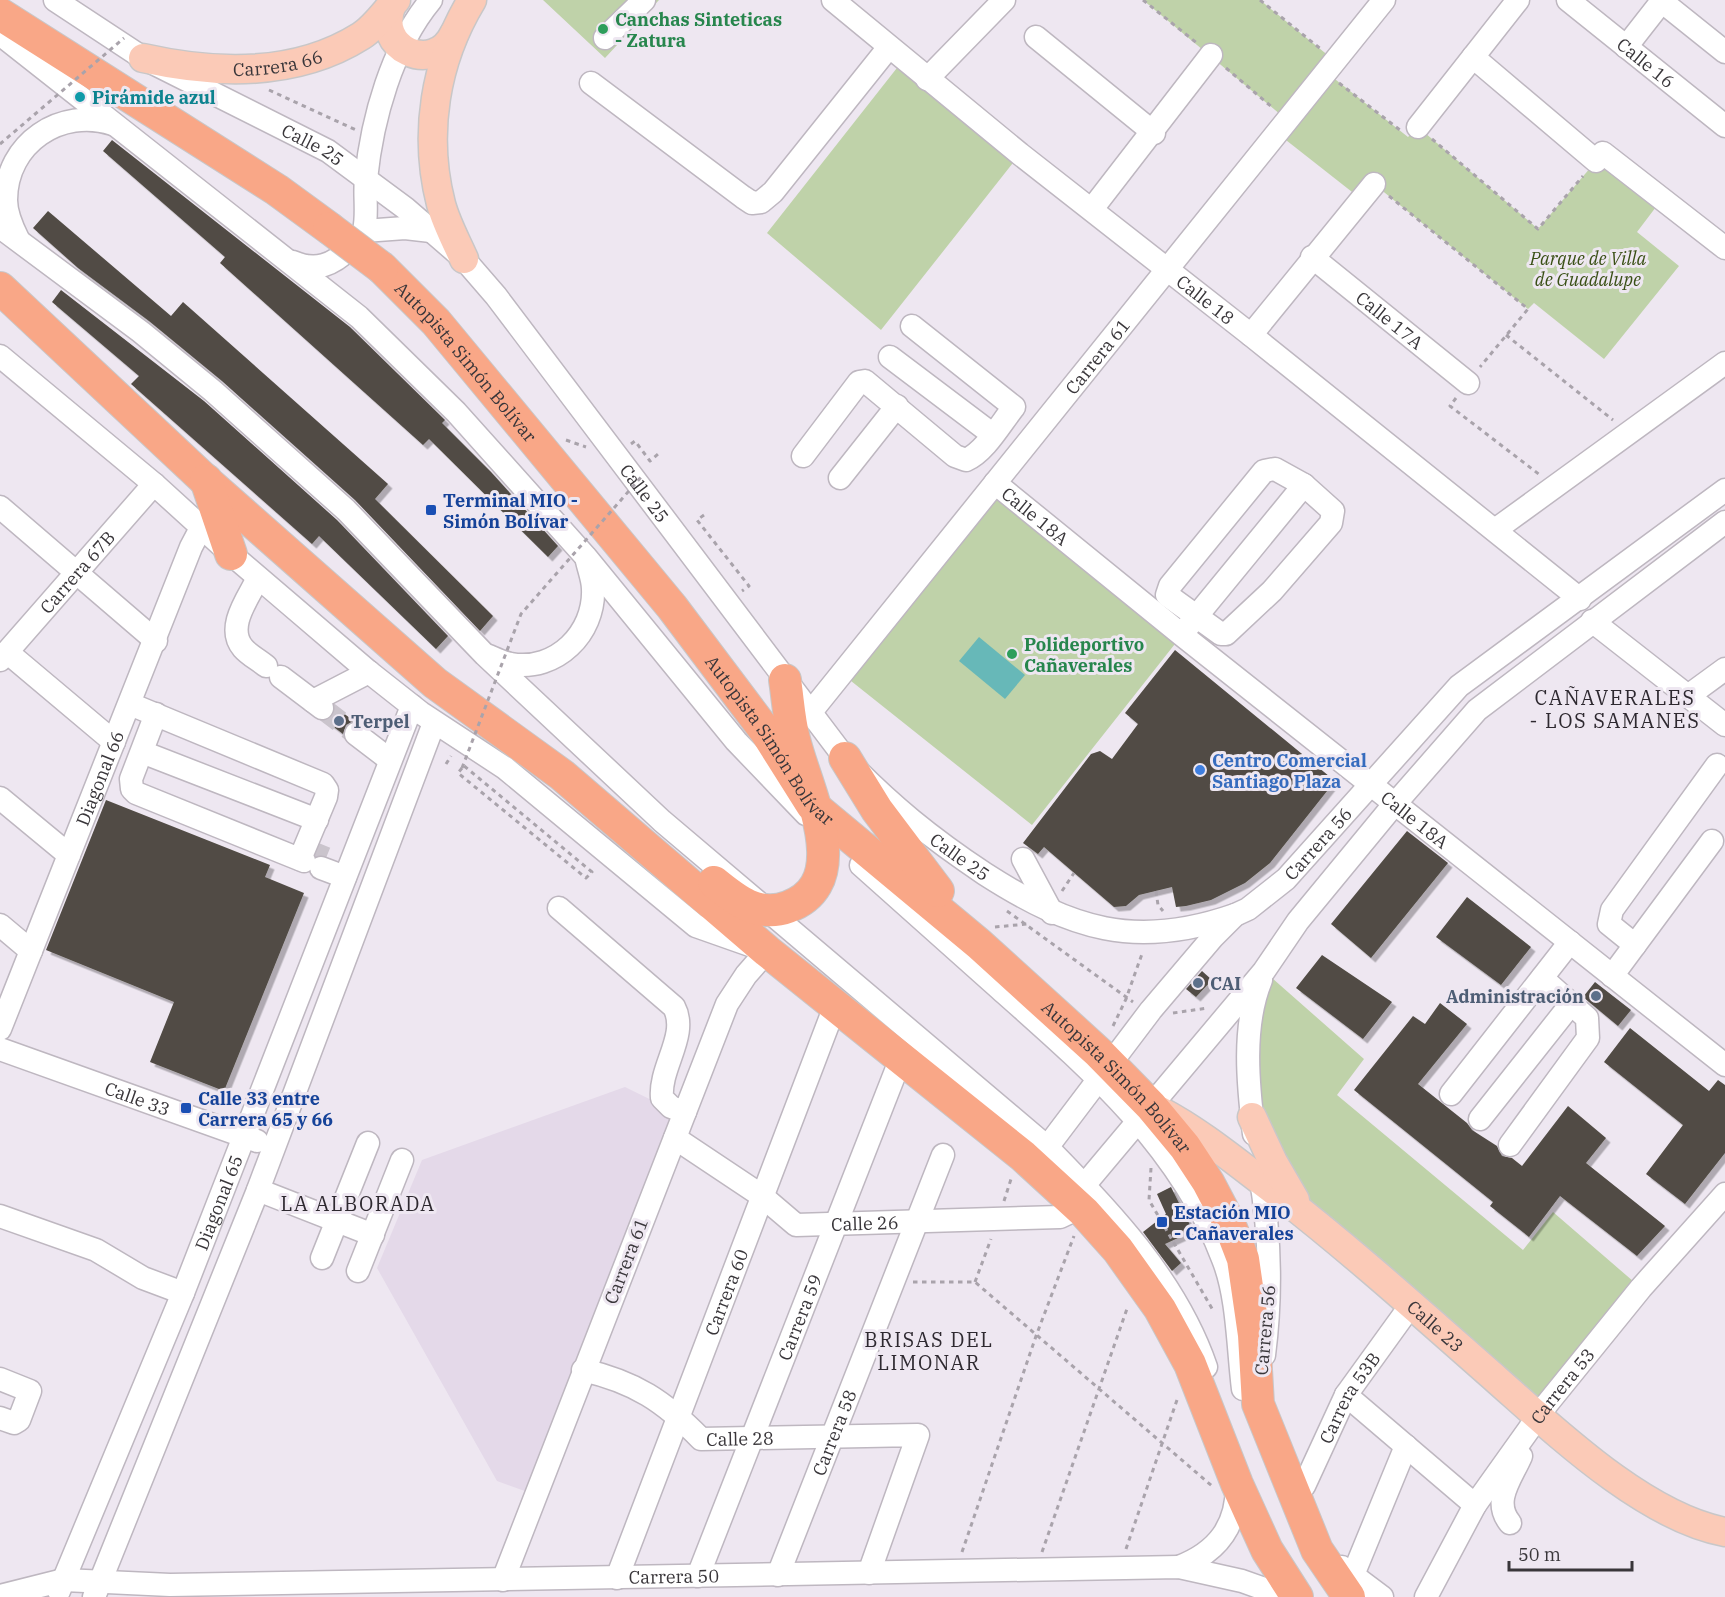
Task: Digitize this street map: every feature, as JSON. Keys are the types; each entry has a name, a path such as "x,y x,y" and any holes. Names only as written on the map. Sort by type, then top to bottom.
{"highway":[{"name":"Autopista Simón Bolívar","path":"0,14 349,234 436,322 672,607 766,732 818,818 979,944 1144,1113 1185,1147 1208,1182 1228,1220 1243,1259 1254,1335 1258,1404 1317,1550 1351,1586"},
{"path":"0,288 205,480 435,683 562,775 767,951 901,1058 1040,1156 1080,1201 1161,1309 1190,1364 1228,1488 1297,1597"},
{"path":"205,480 231,554"},
{"path":"562,775 653,830 738,901 766,910 793,905 812,891 819,879 824,861 818,818 794,738 785,680"},
{"path":"845,758 912,859 979,944"}],"main road":[{"path":"394,2 388,16 389,29 400,47 414,54 431,54 446,46 472,0"},
{"name":"Carrera 66","path":"143,58 207,70 233,71 285,64 326,52 361,36 394,2"},
{"path":"455,32 438,84 432,142 442,206 464,260"},
{"name":"Calle 23","path":"1144,1113 1247,1168 1303,1212 1538,1416 1633,1492 1675,1515 1725,1532"},
{"path":"1252,1117 1273,1162 1303,1212"}],"street":[{"name":"Calle 25","path":"55,0 143,58 328,151 366,178 464,260 496,296 845,758 898,811 1000,896 1090,926 1150,932 1192,928 1235,915"},
{"path":"359,317 343,285 349,234 366,178 379,114 400,47 431,0"},
{"path":"605,38 644,0"},
{"name":"Calle 18","path":"833,0 927,79 1580,599"},
{"path":"927,79 1004,0"},
{"name":"Carrera 61","path":"810,713 1384,0"},
{"path":"1418,127 1518,0"},
{"name":"Calle 16","path":"1568,0 1725,126"},
{"path":"1626,47 1661,1 1725,52"},
{"path":"0,34 359,317 456,412 585,556 736,741 1055,1038 1104,1072"},
{"path":"1036,37 1154,133"},
{"path":"591,83 752,203 761,202 773,192 889,47"},
{"path":"1092,210 1154,133 1211,55"},
{"path":"1473,57 1599,157 1725,248"},
{"path":"118,126 99,120 79,119 59,123 41,132 26,145 14,162 8,181 6,201 10,221 9,233 141,332 302,470 346,510 485,655 662,821 766,910 1040,1156"},
{"path":"1251,335 1374,184"},
{"path":"349,234 405,228 431,231"},
{"path":"290,261 309,267 329,265 349,234"},
{"name":"Calle 17A","path":"1312,258 1468,383"},
{"path":"912,326 1040,427"},
{"path":"0,356 154,484 258,578 412,706 434,723 505,768 696,926 767,951"},
{"path":"890,357 992,434"},
{"path":"1495,530 1725,363"},
{"path":"803,456 859,382 872,384 955,456 966,460 973,457 1014,407"},
{"path":"840,478 897,406"},
{"path":"1275,469 1304,484 1333,511 1331,523 1272,591 1226,634 1189,626 1167,595 1170,586 1264,471 1275,469"},
{"name":"Calle 18A","path":"994,483 1189,626 1371,786 1725,1065"},
{"name":"Carrera 67B","path":"3,656 154,484"},
{"path":"1189,626 1304,484"},
{"name":"Carrera 56","path":"1040,1156 1151,1010 1235,915 1248,909 1286,879 1459,686 1725,490"},
{"path":"0,507 156,641"},
{"name":"Carrera 56","path":"1080,1201 1144,1113 1264,971 1298,921 1395,803 1477,710 1725,522"},
{"name":"Diagonal 66","path":"0,1029 156,641 191,547 201,528"},
{"path":"485,655 510,664 527,665 544,662 573,644 585,628 592,609 593,587 585,556"},
{"path":"258,578 237,620 236,630 243,648 317,705 369,672"},
{"path":"1592,621 1725,725"},
{"path":"3,656 114,742"},
{"path":"1689,696 1725,669"},
{"path":"130,704 323,784 327,794 317,820 311,858"},
{"name":"Diagonal 65","path":"59,1591 183,1293 412,706"},
{"path":"156,714 131,779 132,789 136,793 347,872"},
{"name":"Diagonal 65","path":"97,1591 258,1191 273,1146 434,723"},
{"path":"356,734 390,760"},
{"path":"142,752 317,820"},
{"path":"1635,945 1609,924 1611,910 1717,765"},
{"path":"0,798 69,855"},
{"path":"1612,976 1712,842"},
{"path":"1000,896 1027,854 1052,913"},
{"path":"559,908 674,1007 678,1016 679,1028 662,1075 662,1098 671,1107 685,1112"},
{"path":"0,925 32,951"},
{"path":"1451,1094 1570,942"},
{"name":"Carrera 61","path":"503,1580 727,1004 746,975 767,951"},
{"name":"Carrera 56","path":"1258,1404 1269,1317 1270,1284 1267,1212 1252,1117 1249,1082 1252,1012 1264,971"},
{"path":"1510,1145 1588,1038 1587,1018 1542,978"},
{"path":"1480,1119 1571,1004"},
{"name":"Carrera 60","path":"617,1578 835,1006"},
{"name":"Calle 33","path":"0,1049 273,1146"},
{"name":"Carrera 59","path":"698,1576 901,1058"},
{"path":"259,1097 265,1109 278,1108 290,1102"},
{"path":"1144,1113 1204,1214 1224,1261 1230,1282 1245,1401 1293,1528 1318,1576 1334,1597"},
{"name":"Calle 26","path":"675,1138 762,1196 796,1226 1060,1217 1080,1201"},
{"path":"322,1258 368,1143"},
{"name":"Carrera 58","path":"778,1575 943,1155"},
{"path":"358,1271 402,1160"},
{"path":"258,1191 373,1235"},
{"name":"Carrera 53","path":"1425,1597 1475,1504 1538,1416 1641,1288 1725,1194"},
{"path":"1080,1201 1157,1271 1175,1298 1202,1355 1259,1507 1277,1545 1310,1597"},
{"path":"0,1216 96,1250 143,1278 183,1293"},
{"name":"Carrera 53B","path":"1294,1492 1304,1486 1346,1395 1411,1305"},
{"name":"Calle 28","path":"584,1370 623,1382 653,1395 679,1416 701,1439 918,1436 869,1573"},
{"path":"0,1379 30,1391 19,1420 14,1423 0,1418"},
{"path":"1346,1395 1475,1504"},
{"path":"1510,1523 1502,1514 1501,1502 1538,1416"},
{"path":"1382,1597 1351,1586 1406,1446"},
{"name":"Carrera 50","path":"1179,1567 1204,1556 1224,1537 1237,1503 1228,1488"},
{"name":"Carrera 50","path":"0,1596 170,1585 1179,1567 1242,1581 1287,1597"},
{"name":"Carrera 50","path":"59,1591 81,1597"}],"path":[{"path":"1260,0 1330,67 1409,137 1418,127 1538,229 1599,157"},
{"path":"0,144 124,38"},
{"path":"265,88 363,134"},
{"path":"1374,184 1528,309 1450,406 1555,487"},
{"path":"1506,336 1629,433"},
{"path":"650,461 658,454"},
{"path":"446,764 451,755 592,872 586,878 458,773 462,768 521,614 642,476"},
{"path":"1156,891 1158,906"},
{"path":"1000,896 1126,999 1151,1010 1184,1013 1214,1006"},
{"path":"1126,999 1143,951"},
{"path":"1146,1161 1151,1168 1149,1200 1214,1311"},
{"path":"956,1571 1080,1201"},
{"path":"1036,1570 1138,1276"},
{"path":"893,1282 975,1282 1161,1443 1228,1488"},
{"path":"1119,1568 1190,1364"}],"shaded area":[{"path":"625,1087 684,1116 536,1495 497,1481 377,1268 422,1160"}],"green space":[{"name":"Canchas Sinteticas - Zatura","path":"543,0 659,0 605,58"},
{"name":"Parque de Villa de Guadalupe","path":"1143,0 1260,0 1335,61 1326,72 1408,137 1418,127 1538,229 1603,153 1662,199 1637,232 1679,266 1604,359 1534,303 1528,309 1374,184 1361,199 1277,133 1287,120"},
{"path":"904,59 1020,154 881,330 767,233"},
{"name":"Polideportivo Cañaverales","path":"995,483 1182,635 1032,825 841,673"},
{"path":"1264,971 1364,1059 1337,1095 1523,1250 1553,1212 1641,1288 1538,1416 1256,1153 1252,1117"}],"water":[{"path":"979,637 1025,675 1005,699 959,661"}],"building":[{"path":"112,140 350,327 445,420 442,423 491,472 558,546 548,557 429,439 423,445 220,263 225,257 103,151"},
{"path":"48,211 171,316 183,302 388,484 375,499 493,616 480,631 355,500 222,381 149,321 78,268 33,228"},
{"path":"61,290 204,401 337,520 448,636 436,649 319,536 312,544 131,384 139,376 52,302"},
{"name":"Centro Comercial Santiago Plaza","path":"1175,650 1335,781 1270,863 1245,883 1211,900 1186,906 1176,907 1172,887 1139,895 1126,906 1114,907 1044,847 1038,854 1023,843 1091,754 1100,751 1112,759 1138,724 1125,713"},
{"path":"335,707 354,721 346,725 343,734 326,721 333,716"},
{"path":"106,800 270,865 265,877 304,893 224,1091 150,1062 174,1002 46,950"},
{"path":"1407,831 1448,863 1371,958 1331,924"},
{"path":"1467,897 1531,947 1501,985 1436,937"},
{"path":"1322,955 1392,1002 1363,1039 1296,988"},
{"name":"CAI","path":"1202,971 1212,980 1196,997 1186,989"},
{"path":"1595,982 1631,1010 1618,1026 1583,997"},
{"path":"1440,1003 1467,1024 1418,1084 1467,1123 1472,1130 1497,1146 1502,1156 1512,1158 1522,1166 1568,1106 1606,1138 1586,1163 1665,1226 1637,1256 1560,1196 1529,1237 1490,1206 1493,1202 1354,1090 1413,1016 1425,1024"},
{"path":"1630,1028 1709,1091 1718,1080 1725,1085 1725,1153 1685,1204 1646,1174 1683,1125 1604,1062"},
{"path":"1171,1187 1193,1231 1165,1244 1181,1263 1172,1271 1143,1232 1166,1214 1157,1194"}],"tunnel":[{"path":"322,708 356,734"},
{"path":"309,851 326,858"}],"place":[{"name":"Canchas Sinteticas - Zatura","path":"603,29"},
{"name":"Pirámide azul","path":"80,97"},
{"name":"Terminal MIO - Simón Bolívar","path":"431,510"},
{"name":"Polideportivo Cañaverales","path":"1012,654"},
{"name":"Terpel","path":"339,721"},
{"name":"Centro Comercial Santiago Plaza","path":"1200,770"},
{"name":"CAI","path":"1198,983"},
{"name":"Administración","path":"1596,996"},
{"name":"Calle 33 entre Carrera 65 y 66","path":"186,1108"},
{"name":"Estación MIO - Cañaverales","path":"1162,1222"}],"district":[{"name":"CAÑAVERALES - LOS SAMANES","path":"1615,708"},
{"name":"LA ALBORADA","path":"358,1203"},
{"name":"BRISAS DEL LIMONAR","path":"929,1350"}]}
